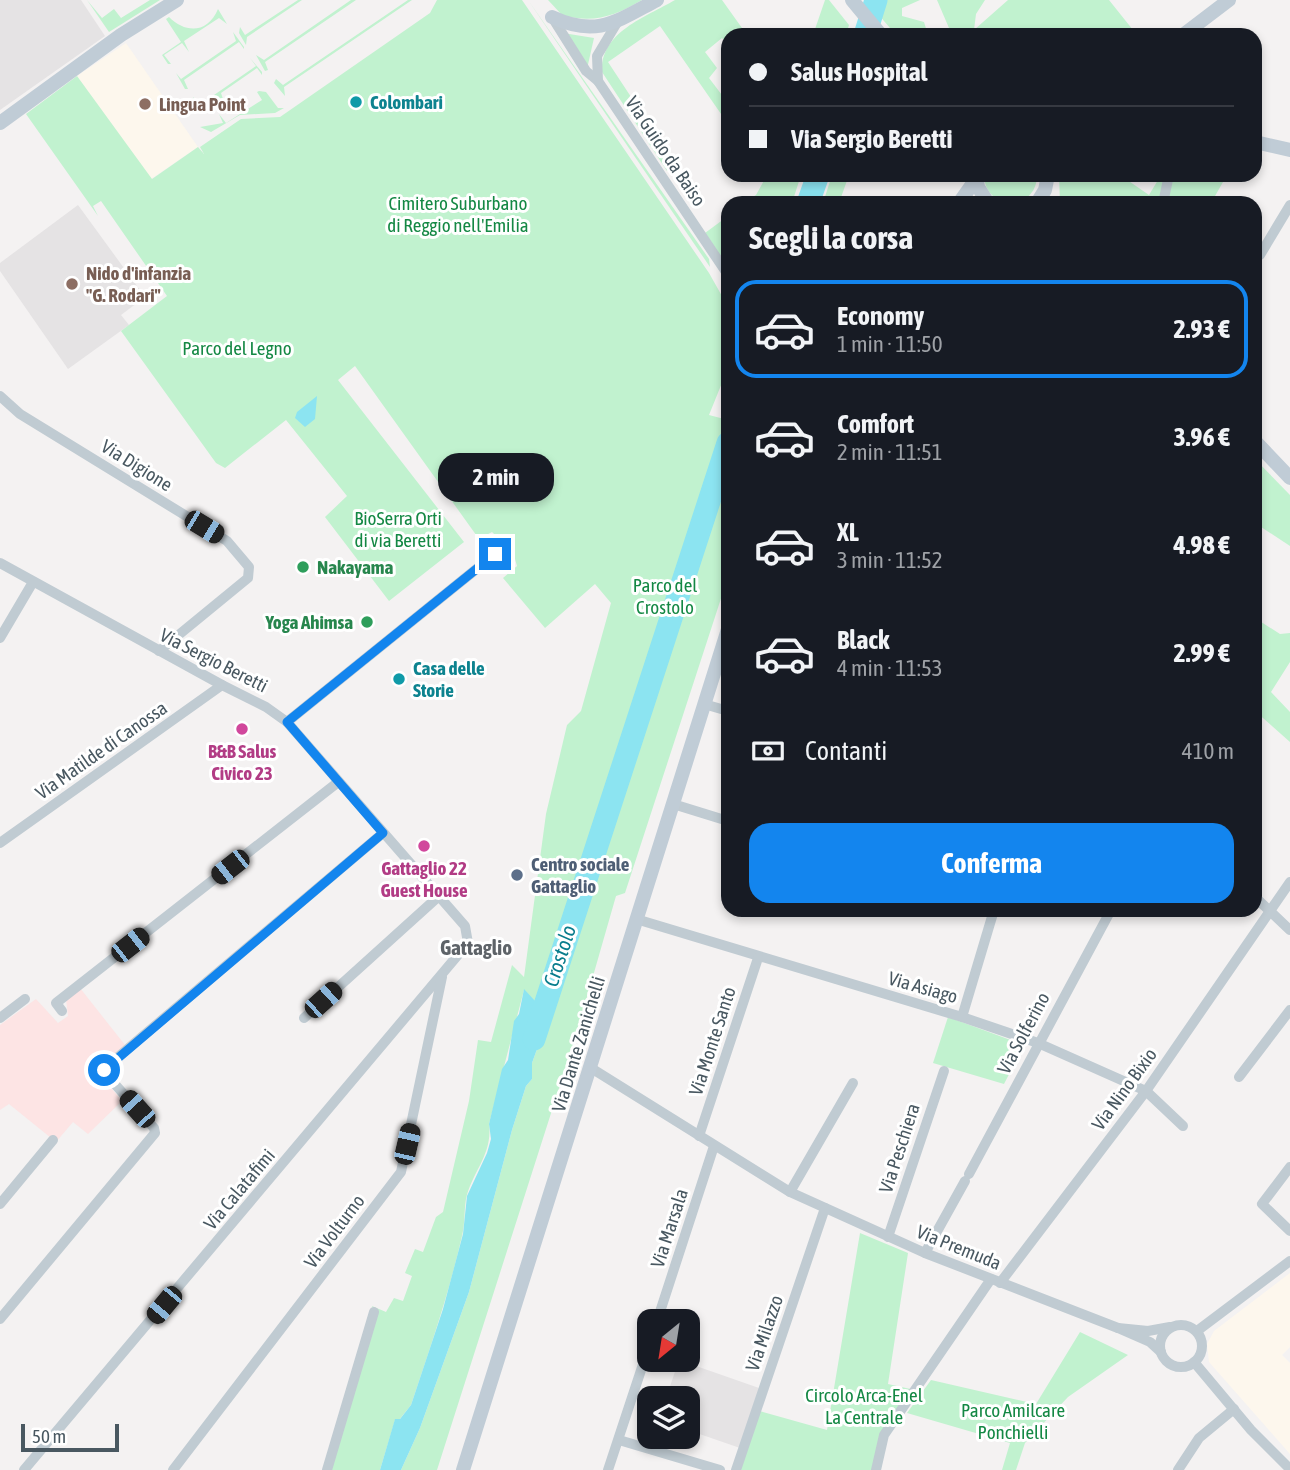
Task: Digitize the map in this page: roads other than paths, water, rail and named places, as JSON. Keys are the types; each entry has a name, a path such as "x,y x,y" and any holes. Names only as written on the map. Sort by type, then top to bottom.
{"street":[{"path":"0,123 121,35 177,0"},
{"path":"552,17 578,27 593,29 618,21 657,0"},
{"path":"852,0 875,28"},
{"path":"1192,28 1229,0"},
{"name":"Via Guido da Baiso","path":"552,17 586,71 598,81 721,265"},
{"path":"598,81 597,56 618,21"},
{"path":"1262,144 1290,150"},
{"path":"1262,252 1290,205"},
{"name":"Via Digione","path":"0,396 20,414 227,541 249,567 248,578 159,651"},
{"path":"1262,448 1290,478"},
{"path":"287,722 495,554"},
{"name":"Via Sergio Beretti","path":"0,563 266,707 287,722 337,783 465,926"},
{"path":"0,638 33,582"},
{"name":"Via Dante Zanichelli","path":"463,1470 721,650"},
{"name":"Via Matilde di Canossa","path":"0,843 222,685"},
{"path":"704,704 721,708"},
{"path":"62,1011 55,1003 337,783"},
{"path":"673,804 721,819"},
{"path":"0,1319 155,1133 154,1128 104,1072 105,1068 383,833"},
{"name":"Via Nino Bixio","path":"876,1470 884,1435 996,1281 1146,1091 1290,882"},
{"path":"304,1018 439,896"},
{"path":"1262,904 1290,930"},
{"path":"961,1017 992,917"},
{"name":"Via Solferino","path":"925,1253 1107,917"},
{"name":"Via Asiago","path":"636,919 758,958 961,1017 1038,1043 1146,1091 1183,1126"},
{"name":"Via Calatafimi","path":"24,1470 468,943 465,926"},
{"name":"Via Monte Santo","path":"699,1136 758,958"},
{"name":"Via Volturno","path":"173,1470 401,1172 442,975"},
{"path":"0,1018 25,999"},
{"path":"1239,1077 1290,1010"},
{"name":"Via Premuda","path":"591,1068 790,1192 925,1253 1150,1342 1176,1366 1194,1362"},
{"name":"Via Peschiera","path":"888,1237 943,1071"},
{"path":"790,1192 853,1083"},
{"path":"0,1204 53,1140"},
{"name":"Via Marsala","path":"661,1309 714,1146"},
{"path":"1290,1167 1262,1204 1290,1231"},
{"name":"Via Milazzo","path":"736,1470 825,1208"},
{"path":"1290,1261 1196,1331 1201,1351 1194,1362 1290,1469"},
{"path":"327,1470 374,1312"},
{"name":"Via Premuda","path":"1118,1328 1148,1331 1185,1325 1196,1331"},
{"path":"1161,1352 1163,1335 1172,1326"},
{"path":"608,1470 641,1372"},
{"path":"1178,1470 1199,1438 1234,1409"},
{"path":"619,1440 720,1470"}],"water":[{"path":"317,396 315,419 305,427 295,418 297,412"},
{"path":"524,989 549,1016 532,1063 532,1079 526,1086 512,1130 469,1292 420,1428 401,1470 380,1470 395,1419 400,1419 411,1405 443,1309 463,1234 467,1196 491,1139 489,1124 502,1069 508,1060 514,1021 519,1014"}],"waterway":[{"name":"Crostolo","path":"867,28 876,0"},
{"name":"Crostolo","path":"810,196 816,182"},
{"name":"Crostolo","path":"534,1039 721,465"}],"place":[{"name":"Colombari","path":"356,102"},
{"name":"Lingua Point","path":"145,104"},
{"name":"Nido d'infanzia \"G. Rodari\"","path":"72,284"},
{"name":"Nakayama","path":"303,567"},
{"name":"Yoga Ahimsa","path":"367,622"},
{"name":"Casa delle Storie","path":"399,679"},
{"name":"B&B Salus Civico 23","path":"242,729"},
{"name":"Gattaglio 22 Guest House","path":"424,846"},
{"name":"Centro sociale Gattaglio","path":"517,875"}],"district":[{"name":"Gattaglio","path":"476,948"}],"park label":[{"name":"Cimitero Suburbano di Reggio nell'Emilia","path":"458,214"},
{"name":"Parco del Legno","path":"237,348"},
{"name":"BioSerra Orti di via Beretti","path":"398,529"},
{"name":"Parco del Crostolo","path":"665,596"},
{"name":"Circolo Arca-Enel La Centrale","path":"864,1406"},
{"name":"Parco Amilcare Ponchielli","path":"1013,1421"}]}
